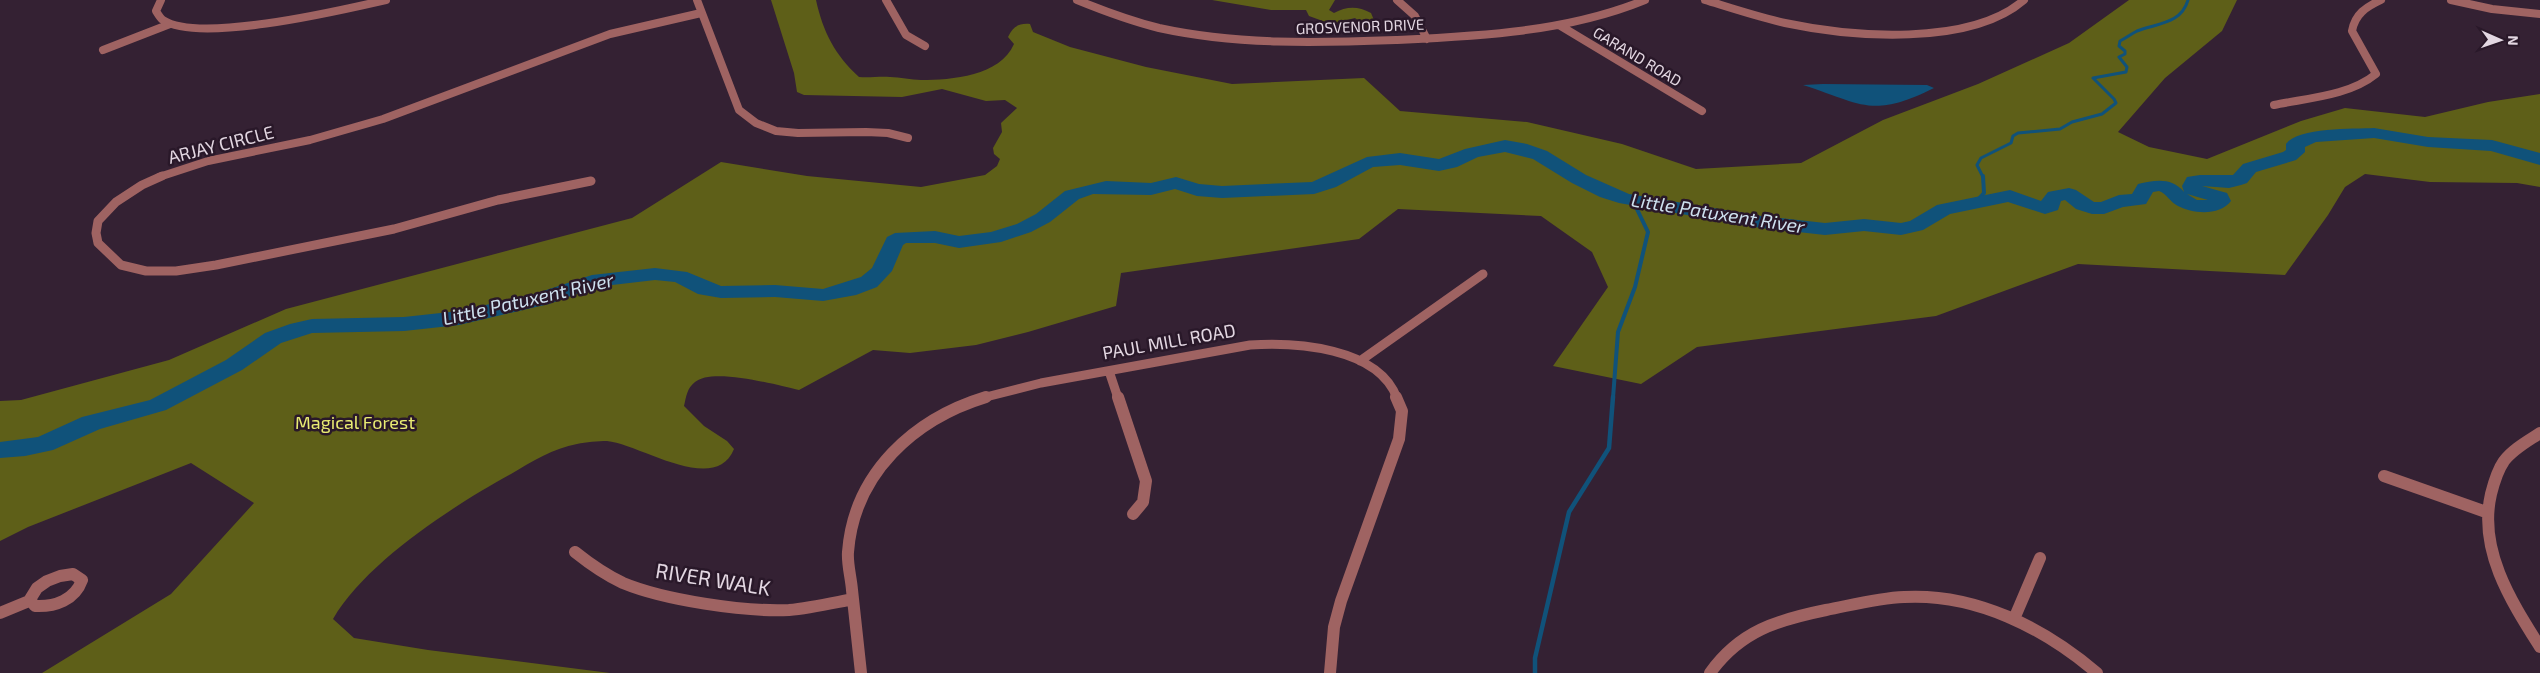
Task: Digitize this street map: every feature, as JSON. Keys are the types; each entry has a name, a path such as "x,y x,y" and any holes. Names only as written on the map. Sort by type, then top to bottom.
{"street":[{"path":"161,0 156,11 162,20 170,24 198,28 229,28 386,0"},
{"path":"696,0 739,110 753,123 781,131 874,132 908,138"},
{"path":"886,0 906,35 925,46"},
{"name":"GROSVENOR DRIVE","path":"1077,0 1102,10 1154,25 1254,40 1325,43 1506,35 1559,26 1645,0"},
{"path":"1397,0 1415,16 1427,39"},
{"path":"1705,0 1760,16 1812,28 1889,32 1937,30 1978,25 1998,18 2024,0"},
{"path":"2274,105 2359,86 2372,79 2376,74 2375,70 2354,40 2353,22 2364,9 2381,0"},
{"path":"2451,0 2492,9 2540,14"},
{"name":"ARJAY CIRCLE","path":"591,181 498,200 394,229 176,271 146,270 121,265 98,243 96,233 98,221 116,202 142,185 170,172 208,161 310,140 383,119 610,34 701,13"},
{"path":"103,50 170,24"},
{"name":"GARAND ROAD","path":"1559,26 1702,111"},
{"path":"1360,361 1483,274"},
{"name":"PAUL MILL ROAD","path":"860,673 848,554 848,536 853,515 864,488 891,452 932,421 980,398 1008,390 1267,343 1320,347 1360,361 1385,379 1400,401 1403,426 1341,602 1334,627 1330,673"},
{"path":"1109,371 1146,481 1143,502 1134,514"},
{"path":"2538,438 2514,450 2503,463 2488,498 2486,512 2487,530 2502,582 2540,647"},
{"path":"2384,476 2486,512"},
{"name":"RIVER WALK","path":"575,552 597,570 615,580 632,586 735,607 781,610 805,608 853,598"},
{"path":"2014,618 2040,558"},
{"path":"1710,673 1726,653 1759,629 1806,614 1883,599 1924,597 1985,608 2014,618 2075,654 2097,673"},
{"path":"0,613 30,600"}],"green space":[{"name":"Magical Forest","path":"771,0 816,0 822,22 831,42 843,60 859,77 898,77 933,80 974,74 998,63 1007,55 1014,44 1008,37 1016,26 1030,24 1033,32 1070,47 1146,67 1232,84 1364,78 1400,111 1527,122 1622,144 1696,169 1801,163 1883,120 1978,84 2069,43 2129,0 2237,0 2222,31 2165,78 2118,132 2149,147 2207,159 2301,121 2345,108 2425,117 2488,102 2540,94 2540,187 2517,183 2430,182 2365,174 2345,187 2328,215 2285,275 2078,264 1936,316 1697,347 1641,384 1553,366 1608,287 1592,252 1541,216 1398,209 1359,239 1121,273 1116,306 976,345 910,353 873,350 799,390 745,378 715,376 703,378 690,387 684,406 704,426 727,441 734,449 724,462 711,468 694,468 676,464 621,444 607,441 581,443 551,452 488,487 413,537 367,576 348,597 333,619 354,638 428,650 610,673 42,673 171,594 254,503 191,463 28,527 0,541 0,401 21,400 169,360 286,309 632,218 721,162 807,176 921,187 985,175 997,166 1000,159 994,154 993,148 1002,132 1001,123 1017,108 1005,100 986,101 942,89 902,97 804,95 797,92 794,73"},
{"path":"1212,0 1335,0 1329,10 1334,13 1348,8 1362,9 1371,13 1376,25 1367,28 1355,18 1331,24 1309,16 1306,10 1271,10"}],"water":[{"path":"1803,85 1927,85 1934,88 1913,98 1881,106 1854,102"}],"waterway":[{"path":"1983,177 1977,165 1981,158 2011,143 2013,136 2018,133 2060,129 2072,122 2102,114 2116,103 2093,78 2126,72 2127,67 2119,57 2125,54 2125,51 2119,46 2120,41 2137,31 2168,22 2180,14 2188,0"},
{"name":"Little Patuxent River","path":"0,450 44,444 91,423 158,405 234,365 273,338 290,331 312,326 404,324 459,318 541,299 592,281 655,274 680,276 706,289 721,292 775,291 823,295 848,290 869,282 881,271 894,241 902,237 935,237 959,242 994,238 1024,228 1043,218 1072,195 1090,189 1106,187 1151,189 1176,183 1197,190 1222,192 1314,188 1329,183 1367,163 1400,159 1439,165 1450,163 1472,153 1505,146 1520,148 1540,155 1579,179 1607,193 1626,199 1688,208 1761,222 1825,229 1864,225 1901,229 1916,226 1944,209 2010,196 2045,208 2051,206 2051,200 2055,196 2069,194 2083,205 2092,208 2104,208 2119,201 2139,200 2145,188 2159,186 2170,189 2187,203 2197,206 2217,204 2221,201 2220,197 2193,190 2194,181 2229,182 2240,179 2249,168 2289,156 2296,152 2295,144 2313,137 2374,133 2428,142 2492,146 2540,159"},
{"path":"1974,204 1984,193 1983,176"},
{"path":"1613,398 1618,332 1635,287 1648,232 1633,201"},
{"path":"1535,673 1535,658 1569,512 1609,448 1613,397"}]}
